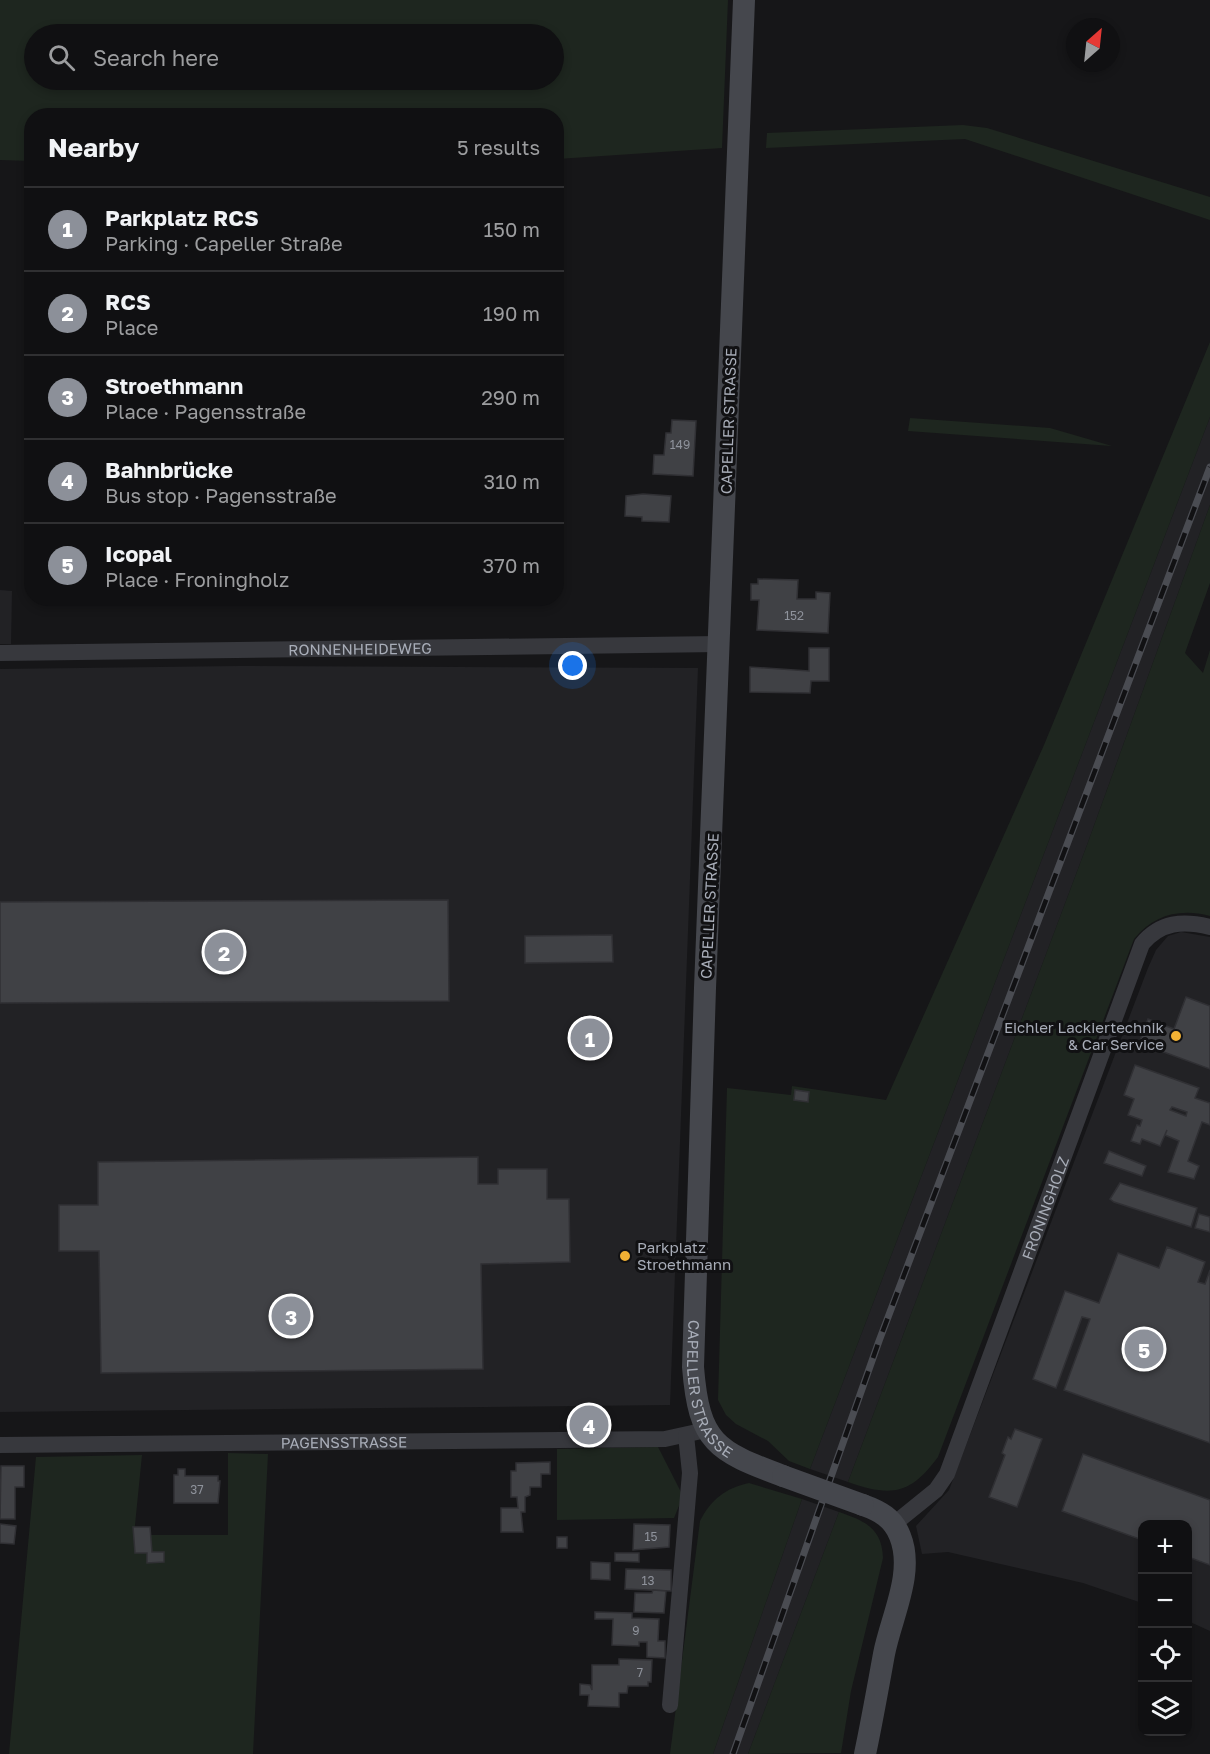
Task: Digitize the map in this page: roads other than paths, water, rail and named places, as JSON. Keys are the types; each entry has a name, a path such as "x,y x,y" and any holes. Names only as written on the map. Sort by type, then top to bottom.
{"street":[{"name":"CAPELLER STRASSE","path":"744,0 694,1321 695,1392 699,1417 696,1433 727,1452 783,1476 863,1505 888,1517 894,1524"},
{"name":"RONNENHEIDEWEG","path":"0,652 720,644"},
{"name":"FRONINGHOLZ","path":"894,1524 936,1490 946,1474 1142,944 1150,934 1164,926 1181,923 1210,927"},
{"name":"PAGENSSTRASSE","path":"0,1445 664,1439 696,1433"},
{"path":"670,1706 690,1473 696,1433"},
{"path":"865,1754 904,1570 905,1555 901,1537 894,1524"},
{"path":"879,1686 882,1754"}],"railway":[{"path":"733,1754 879,1341 1210,467"}],"place":[{"name":"RCS","path":"224,952"},
{"name":"Eichler Lackiertechnik & Car Service","path":"1176,1036"},
{"name":"Parkplatz RCS","path":"590,1038"},
{"name":"Parkplatz Stroethmann","path":"625,1256"},
{"name":"Stroethmann","path":"291,1316"},
{"name":"Icopal","path":"1144,1349"},
{"name":"Bahnbrücke","path":"589,1425"}]}
